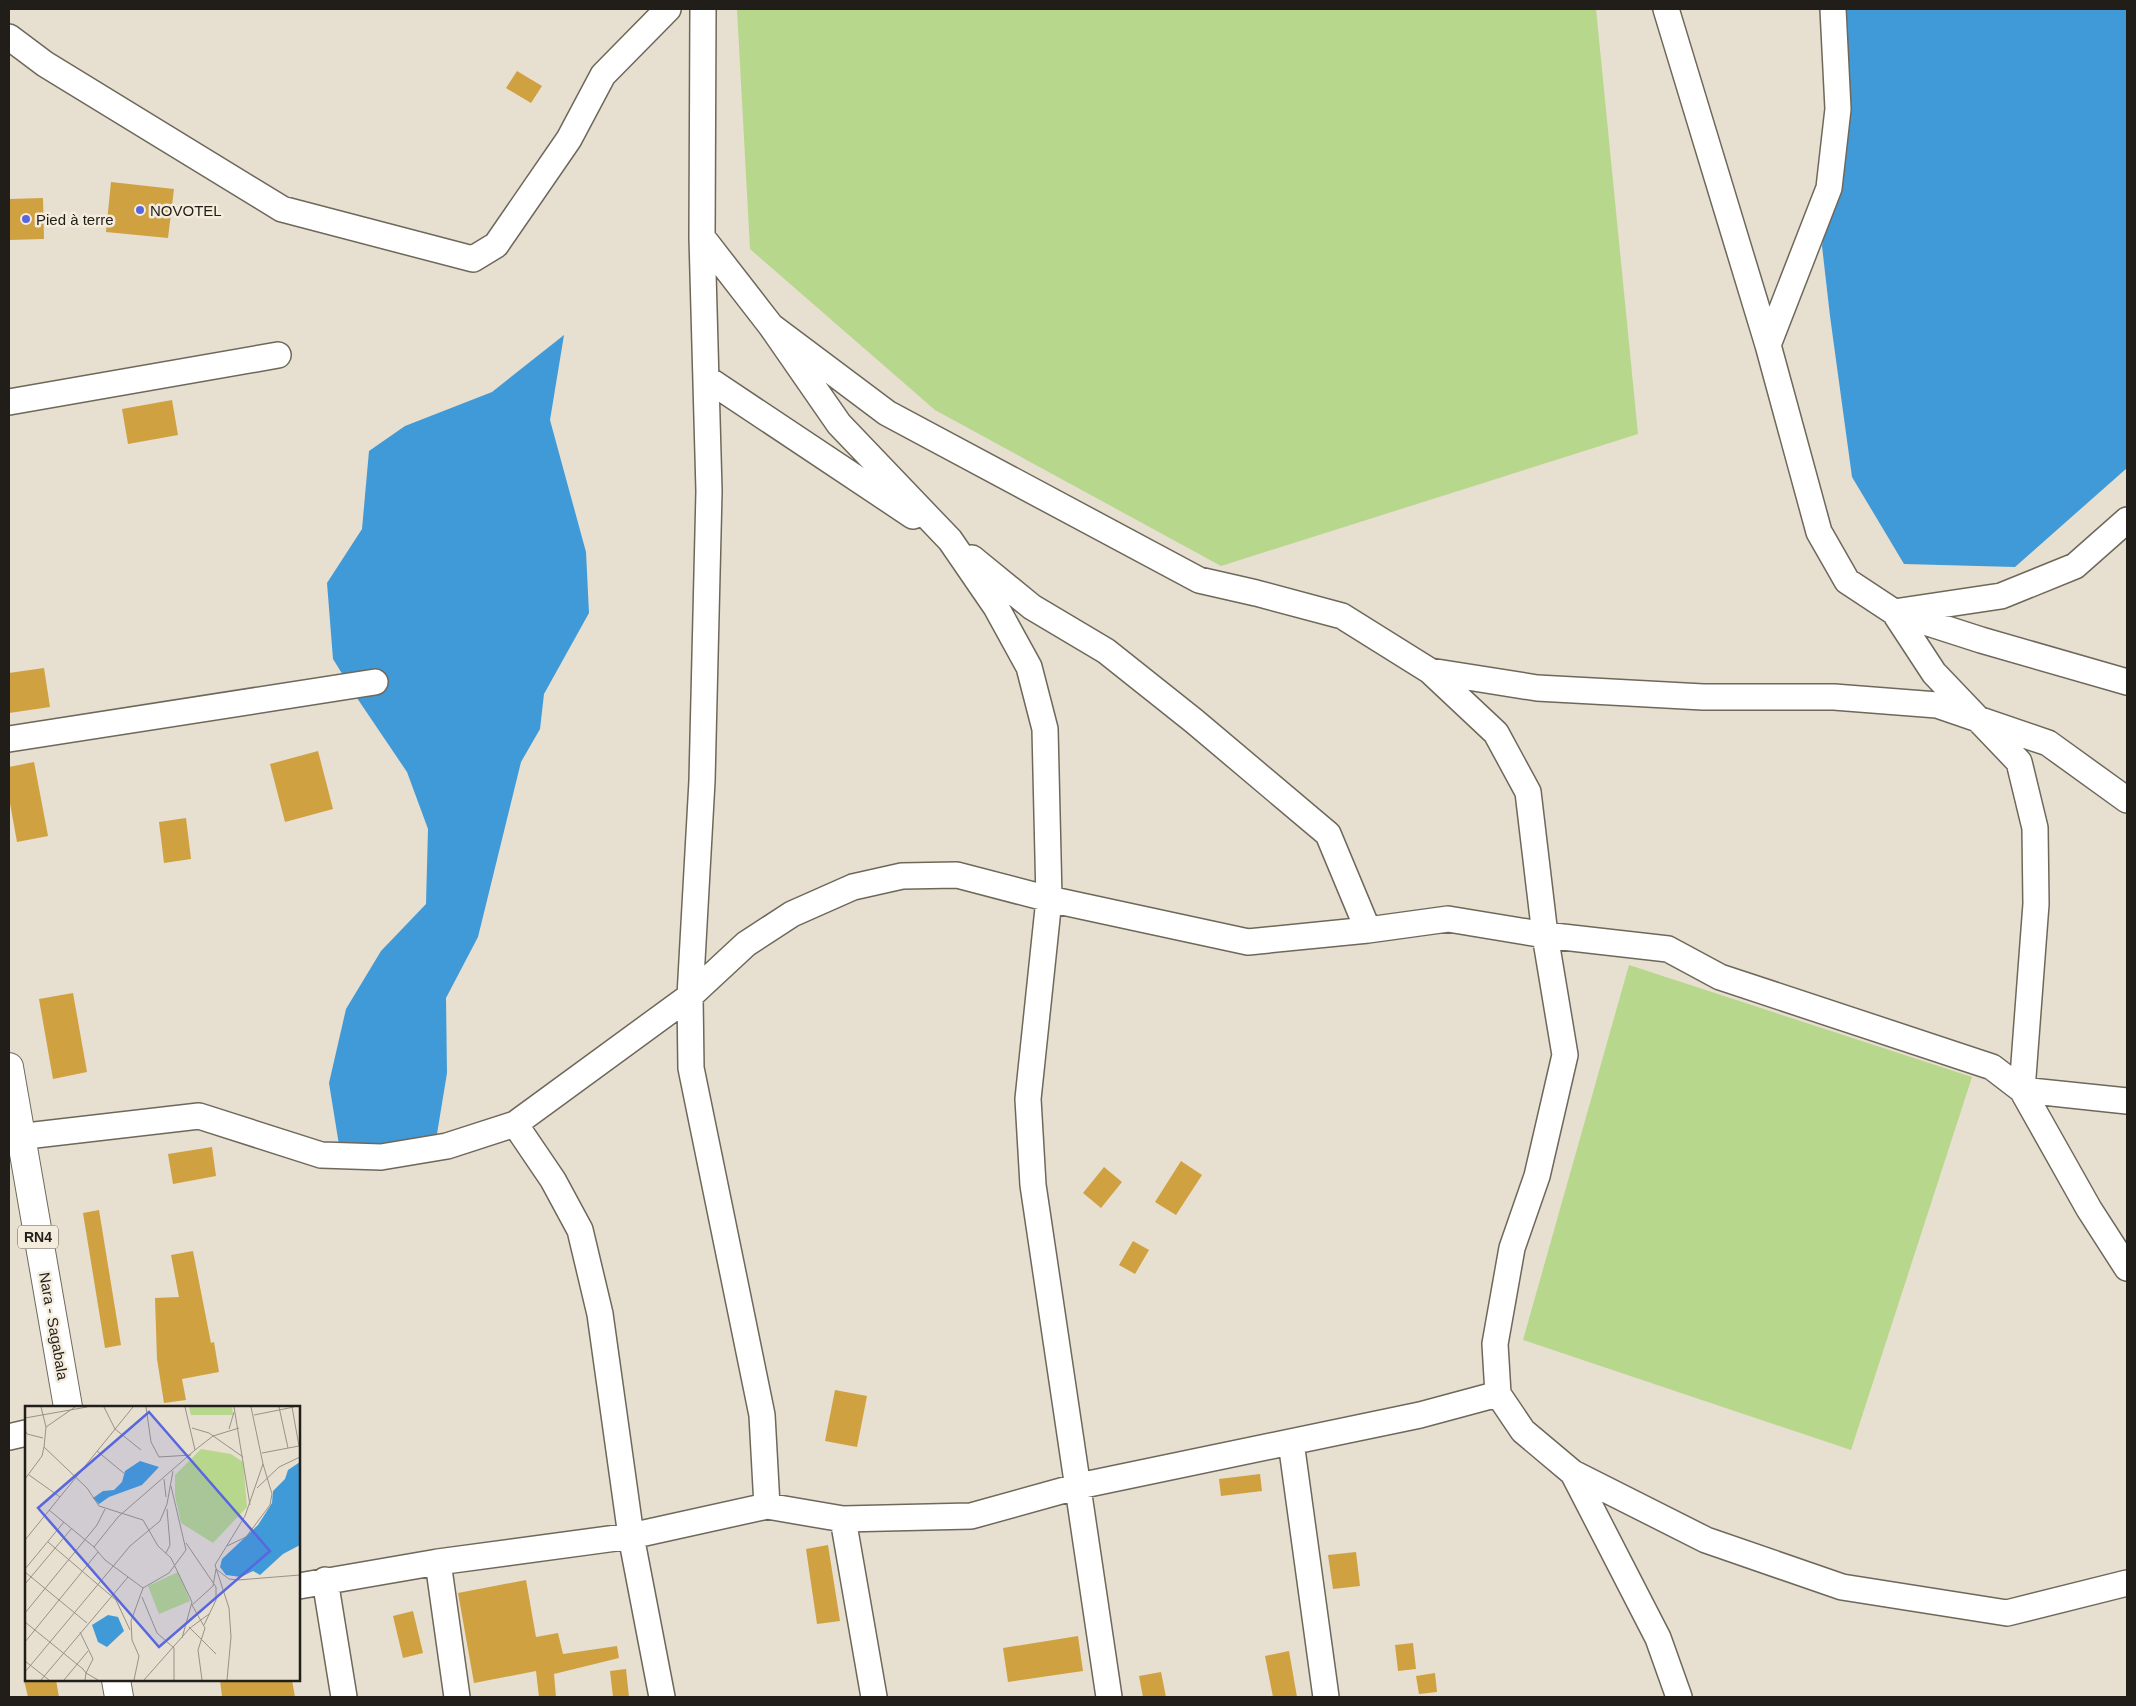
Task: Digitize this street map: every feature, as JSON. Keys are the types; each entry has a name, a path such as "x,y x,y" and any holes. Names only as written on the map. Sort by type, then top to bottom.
{"main road":[{"name":"Nara - Sagabala","path":"9,1067 15,1137 68,1406"},
{"path":"116,1681 119,1697"}],"street":[{"path":"9,37 45,64 282,209 473,260 496,245 569,139 603,75 668,9"},
{"path":"703,9 702,237 710,490 702,781 690,996 691,1068 762,1416 767,1506"},
{"path":"1666,9 1768,345 1819,532 1847,581 1894,612 1981,640 2127,682"},
{"path":"1768,345 1829,188 1838,109 1833,9"},
{"path":"702,237 771,326 839,424 950,540 996,608 1029,667 1045,729 1049,899 1028,1099 1033,1185 1109,1697"},
{"path":"771,326 887,413 1199,580 1342,616 1430,671 1496,733 1528,792 1545,935 1565,1056 1537,1176 1512,1248 1495,1344 1498,1394 1523,1430 1573,1473 1706,1540 1842,1587 2007,1613 2127,1583"},
{"path":"9,402 278,356"},
{"path":"706,378 950,540 1032,607 1106,651 1194,721 1328,834 1368,930"},
{"path":"1894,612 2001,596 2075,566 2127,520"},
{"path":"1894,612 1934,673 2019,762 2035,828 2036,904 2022,1090"},
{"path":"1430,671 1537,688 1703,697 1834,697 1937,705 2048,743 2127,800"},
{"path":"9,739 375,682"},
{"path":"15,1137 199,1116 321,1155 382,1157 447,1146 514,1124 690,996 746,944 792,914 853,887 902,876 957,876 1049,899 1248,942 1368,930 1448,918 1545,935 1668,949 1720,977 1992,1067 2022,1090 2089,1209 2127,1268"},
{"path":"2022,1090 2127,1101"},
{"path":"514,1124 553,1180 580,1230 600,1314 630,1536 662,1697"},
{"path":"300,1586 438,1562 630,1536 767,1506 843,1519 970,1516 1079,1486 1420,1415 1498,1394"},
{"path":"9,1437 25,1433"},
{"path":"1291,1442 1326,1697"},
{"path":"1573,1473 1658,1638 1679,1697"},
{"path":"843,1519 874,1697"},
{"path":"438,1562 457,1697"},
{"path":"326,1580 344,1697"}],"green space":[{"path":"737,9 1596,9 1638,434 1221,566 935,410 750,249"},
{"path":"1629,965 1972,1077 1851,1450 1523,1340"}],"water":[{"path":"1843,9 2127,9 2127,468 2015,567 1904,564 1852,477 1822,246 1840,152"},
{"path":"564,335 550,420 586,552 589,613 544,694 540,729 521,762 478,937 446,998 447,1073 436,1140 374,1148 339,1145 329,1083 346,1009 381,951 426,904 428,829 407,772 333,659 327,583 362,529 369,451 405,426 492,392"}],"building":[{"path":"517,71 542,86 531,103 506,88"},
{"name":"NOVOTEL","path":"111,182 174,189 168,238 106,232"},
{"name":"Pied à terre","path":"43,198 44,239 9,240 9,199"},
{"path":"172,400 178,435 128,444 122,409"},
{"path":"44,668 50,707 9,713 9,673"},
{"path":"318,751 333,809 285,822 270,764"},
{"path":"34,762 48,836 17,842 9,798 9,767"},
{"path":"186,818 191,859 164,863 159,822"},
{"path":"73,993 87,1072 53,1079 39,999"},
{"path":"212,1147 216,1176 173,1184 168,1154"},
{"path":"1181,1161 1202,1175 1176,1215 1155,1202"},
{"path":"1104,1167 1122,1182 1101,1208 1083,1193"},
{"path":"99,1210 121,1345 105,1348 83,1213"},
{"path":"1133,1241 1149,1250 1135,1274 1119,1265"},
{"path":"193,1251 211,1343 214,1342 219,1372 182,1379 186,1400 164,1403 157,1359 155,1298 179,1297 171,1255"},
{"path":"835,1390 867,1396 857,1447 825,1441"},
{"path":"1260,1474 1262,1491 1221,1496 1219,1479"},
{"path":"828,1545 840,1621 817,1624 806,1549"},
{"path":"1356,1552 1360,1586 1333,1589 1328,1555"},
{"path":"526,1580 536,1637 558,1633 563,1654 617,1646 619,1658 554,1674 556,1697 539,1697 536,1671 474,1683 458,1593"},
{"path":"413,1611 423,1653 403,1658 393,1616"},
{"path":"1078,1636 1083,1671 1008,1682 1003,1648"},
{"path":"1413,1643 1416,1669 1398,1671 1395,1645"},
{"path":"1289,1651 1297,1697 1273,1697 1265,1656"},
{"path":"626,1669 629,1697 613,1697 610,1671"},
{"path":"1161,1672 1166,1697 1143,1697 1139,1676"},
{"path":"1435,1673 1437,1692 1419,1694 1416,1676"},
{"path":"24,1680 56,1681 59,1697 28,1697"},
{"path":"220,1681 292,1681 295,1697 222,1697"}],"place":[{"name":"NOVOTEL","path":"140,210"},
{"name":"Pied à terre","path":"26,219"}]}
